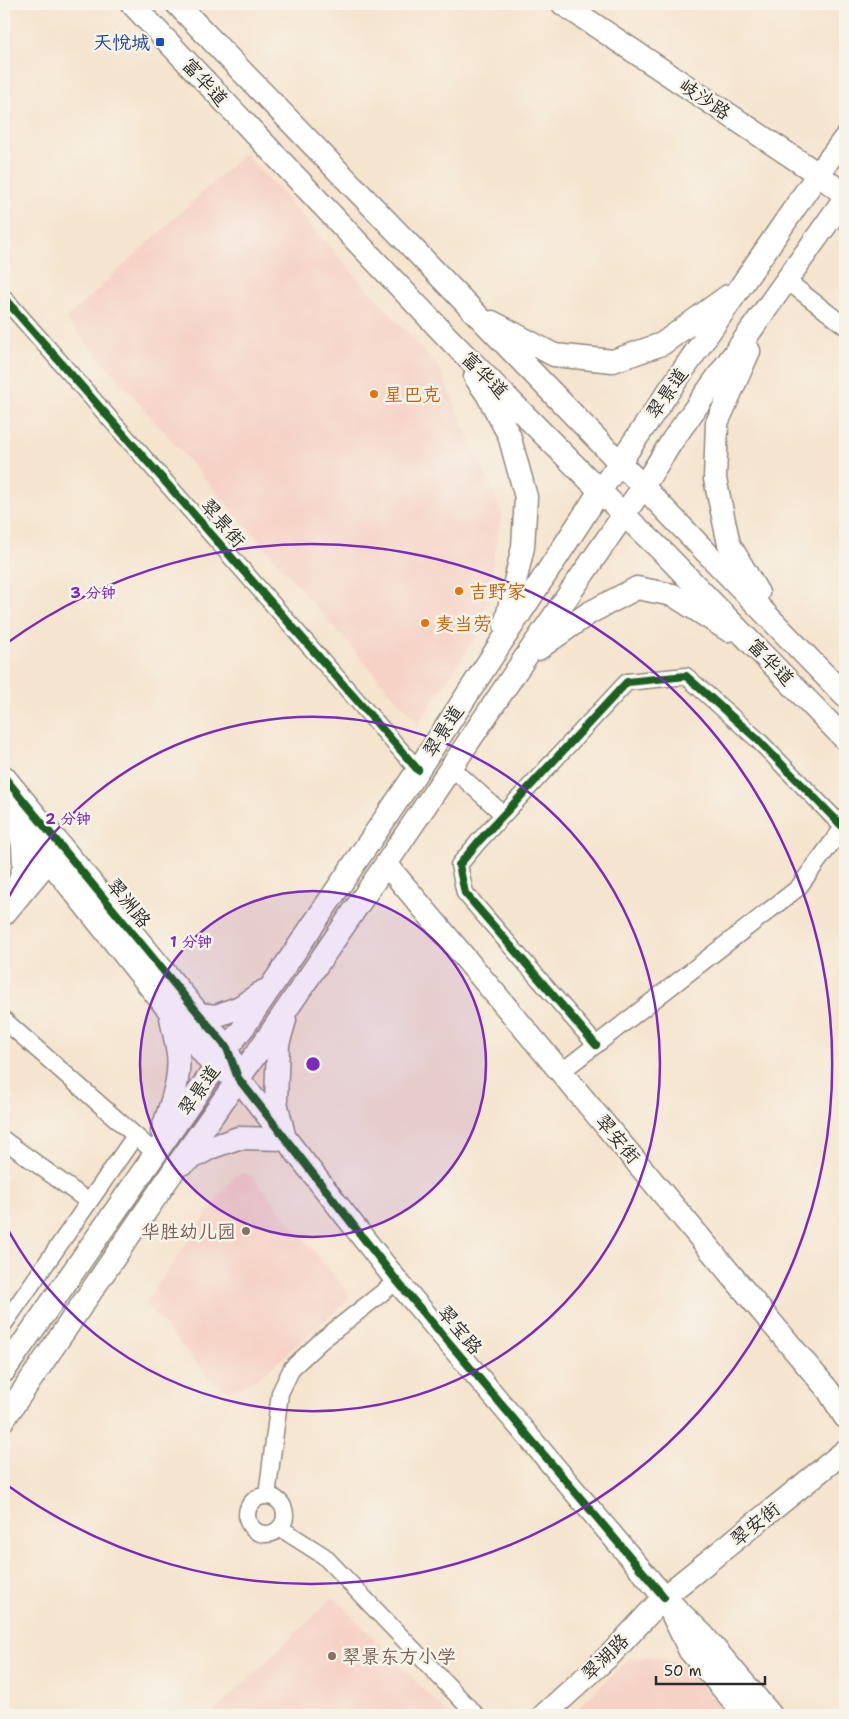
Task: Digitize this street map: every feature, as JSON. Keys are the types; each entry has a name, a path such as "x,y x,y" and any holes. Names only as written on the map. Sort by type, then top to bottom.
{"main road":[{"name":"富华道","path":"132,4 451,341 668,557 845,739"},
{"name":"富华道","path":"177,4 472,312 620,462 845,696"},
{"name":"岐沙路","path":"566,5 818,174 845,197"},
{"name":"翠景道","path":"4,1371 227,1048 243,1028 418,770 600,491 818,174 845,138"},
{"name":"翠景道","path":"4,1419 386,864 672,442 845,197"},
{"path":"472,312 554,355 613,361 662,344 741,286"},
{"path":"768,307 717,423 715,479 729,544 778,626"},
{"path":"451,341 487,394 508,435 526,497 522,547 502,639"},
{"path":"525,658 589,613 637,588 673,596 757,648"},
{"name":"翠洲路","path":"4,777 56,854 80,898 215,1068 238,1078"},
{"path":"8,908 24,866 23,846 11,812"},
{"name":"翠洲路","path":"11,812 56,854 200,1016 227,1048 238,1078"},
{"path":"8,908 56,854"},
{"name":"翠安街","path":"386,864 821,1382 845,1417"},
{"path":"8,908 40,888 60,887 80,898"},
{"path":"155,1153 171,1103 177,1076 178,1056 170,1011 200,1016 216,1016 240,1007 272,985"},
{"path":"176,1167 210,1148 238,1138 285,1139 276,1102 278,1044 290,1003"},
{"name":"翠宝路","path":"238,1078 397,1281 664,1597 704,1636 771,1715"},
{"name":"翠安街","path":"664,1597 845,1452"},
{"path":"664,1597 719,1568 845,1468"},
{"name":"翠宝路","path":"664,1597 690,1651 746,1715"},
{"name":"翠湖路","path":"544,1715 612,1653 664,1597"}],"street":[{"path":"786,280 845,326"},
{"name":"翠景街","path":"4,298 418,770"},
{"path":"561,1072 798,888 844,826 757,739 686,676 627,682 459,864 465,893 596,1044"},
{"path":"451,767 504,814"},
{"path":"4,1020 155,1153"},
{"path":"4,1324 136,1136"},
{"path":"4,1140 90,1202"},
{"path":"267,1496 280,1393 292,1368 321,1341 397,1281"},
{"path":"267,1496 273,1497 282,1505 285,1517 280,1528 269,1534 263,1534 252,1527 248,1522 247,1516 250,1504 255,1499 267,1496"},
{"path":"280,1528 324,1556 476,1715"}],"shaded area":[{"path":"245,153 439,368 502,513 481,629 418,724 66,319"},
{"name":"华胜幼儿园","path":"244,1173 253,1177 349,1294 346,1302 260,1377 240,1387 226,1389 213,1382 145,1303 234,1176"},
{"name":"翠景东方小学","path":"333,1597 449,1715 211,1715"},
{"path":"657,1657 683,1666 728,1715 571,1715 629,1659"}],"cycle path":[{"path":"4,298 418,770"},
{"path":"596,1045 465,893 459,865 627,682 686,676 757,739 843,827"},
{"path":"4,777 227,1048 238,1078 397,1281 664,1597"}],"place":[{"name":"天悦城","path":"160,42"},
{"name":"星巴克","path":"374,394"},
{"name":"吉野家","path":"459,591"},
{"name":"麦当劳","path":"425,623"},
{"name":"华胜幼儿园","path":"246,1231"},
{"name":"翠景东方小学","path":"332,1656"}]}
